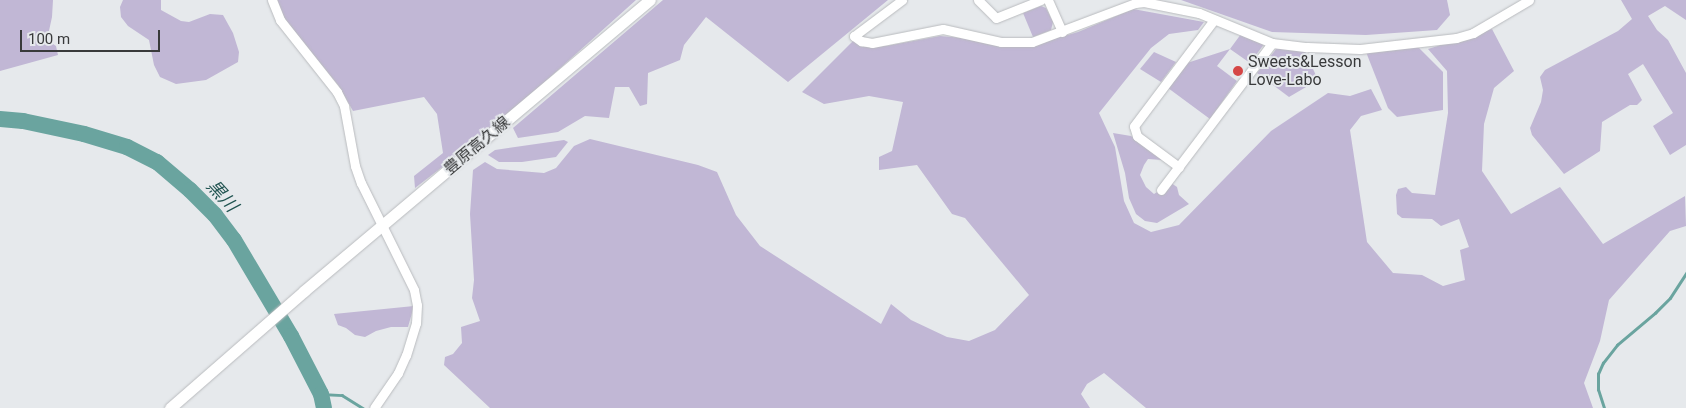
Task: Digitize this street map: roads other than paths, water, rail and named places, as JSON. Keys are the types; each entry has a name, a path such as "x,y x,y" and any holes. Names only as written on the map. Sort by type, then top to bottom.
{"main road":[{"name":"豊原高久線","path":"170,408 251,336 650,0"}],"street":[{"path":"272,0 280,20 337,92 344,106 349,122 355,166 414,290 417,305 416,323 406,355 398,373 375,407"},
{"path":"902,0 854,36 861,42 872,43 943,29 1011,42 1032,42 1135,3 1144,2 1184,9 1272,43 1307,47 1360,49 1456,38 1473,33 1529,0"},
{"path":"978,0 993,18 996,18 1041,0"},
{"path":"1048,0 1062,32"},
{"path":"1178,167 1137,136 1134,126 1214,20"},
{"path":"1161,190 1272,43"}],"waterway":[{"name":"黒川","path":"0,119 23,121 84,134 127,147 157,162 190,190 215,215 234,240 291,336 321,394 324,408"},
{"path":"1604,408 1598,390 1598,374 1603,363 1617,345 1670,298 1686,273"},
{"path":"321,394 342,395 363,408"}],"place":[{"name":"Sweets&Lesson Love-Labo","path":"1238,71"}]}
